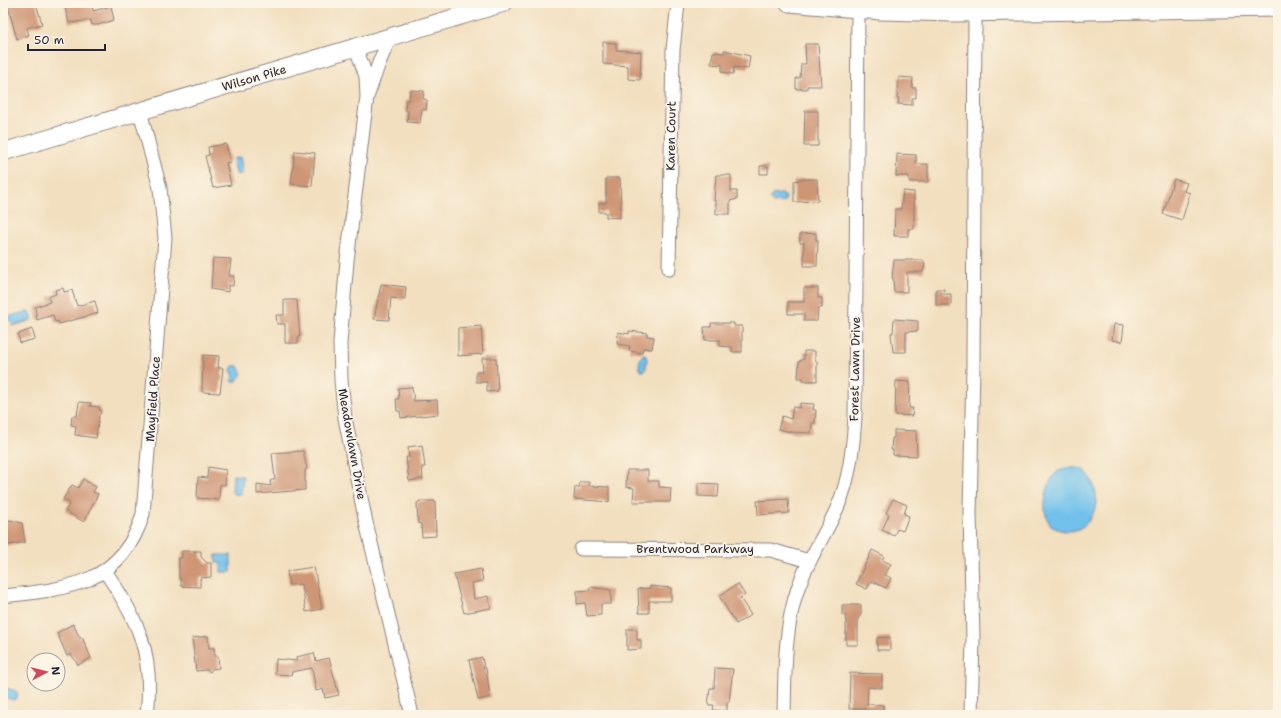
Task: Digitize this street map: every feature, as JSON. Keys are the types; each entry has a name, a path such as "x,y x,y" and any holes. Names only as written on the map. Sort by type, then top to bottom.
{"main road":[{"name":"Wilson Pike","path":"3,152 504,3"},
{"path":"789,3 858,10 975,13 1278,8"}],"street":[{"name":"Karen Court","path":"669,269 673,50 678,3"},
{"name":"Forest Lawn Drive","path":"784,715 786,638 795,596 809,561 835,512 845,488 854,430 858,10"},
{"path":"971,715 972,639 970,514 973,366 975,13"},
{"name":"Meadowlawn Drive","path":"367,97 390,37"},
{"name":"Meadowlawn Drive","path":"356,48 366,76 367,97 347,261 340,343 341,380 345,418 365,518 412,715"},
{"name":"Mayfield Place","path":"3,596 71,586 91,579 105,571 129,545 139,525 144,505 165,232 161,193 140,111"},
{"name":"Brentwood Parkway","path":"580,549 771,550 809,561"},
{"path":"105,571 130,610 143,643 148,677 147,715"}],"water":[{"path":"240,157 243,173 238,175 236,174 233,159"},
{"path":"782,194 786,197 784,202 773,203 770,200 772,195"},
{"path":"29,311 32,315 32,320 13,326 10,321 10,316"},
{"path":"643,354 645,354 647,359 646,368 644,371 641,371 639,364"},
{"path":"233,366 238,366 242,374 235,383 231,381 234,376 231,370"},
{"path":"1065,468 1079,468 1083,470 1088,474 1095,491 1096,501 1090,519 1077,530 1067,531 1057,529 1051,525 1047,519 1045,511 1046,493 1052,477 1057,472"},
{"path":"233,475 243,476 241,495 234,494 232,492"},
{"path":"216,555 231,555 231,572 221,572 221,563 216,563"},
{"path":"3,687 16,691 18,694 17,698 13,700 3,697"}],"building":[{"path":"7,3 36,3 42,24 27,28 29,35 17,39"},
{"path":"64,3 91,3 93,11 111,6 114,20 98,25 92,25 91,20 69,23"},
{"path":"603,42 616,43 616,50 641,52 640,80 628,79 628,66 603,64"},
{"path":"805,44 818,44 821,86 807,86 807,89 796,89 796,78 800,78 801,64 806,64"},
{"path":"724,50 750,56 748,69 734,67 733,74 722,72 722,65 711,64 713,52 724,53"},
{"path":"899,77 913,78 912,88 916,88 916,98 912,98 912,105 898,104 899,98 897,98"},
{"path":"410,90 424,91 423,99 427,100 426,110 422,109 420,123 407,122 408,111 405,110 406,100 409,100"},
{"path":"805,111 818,111 818,146 804,146"},
{"path":"226,144 230,162 226,163 231,185 213,188 205,156 209,155 208,147"},
{"path":"295,151 315,153 312,186 291,184"},
{"path":"897,154 916,155 916,164 928,164 928,182 909,182 909,176 896,176"},
{"path":"760,166 768,166 768,174 760,174"},
{"path":"716,175 731,175 731,191 737,191 737,199 730,201 730,214 716,214 716,201 714,201"},
{"path":"606,178 620,178 620,218 606,217 606,212 599,212 599,203 606,203"},
{"path":"803,179 817,179 818,201 794,202 794,181"},
{"path":"1174,179 1187,183 1184,191 1190,193 1182,220 1163,214"},
{"path":"903,191 914,192 914,229 908,229 908,236 894,236 895,209 901,209"},
{"path":"816,233 816,240 818,240 817,266 804,266 804,243 800,243 800,234"},
{"path":"213,258 231,259 229,276 234,276 233,286 228,285 228,292 211,289"},
{"path":"894,260 923,260 925,264 923,272 907,272 907,292 894,292 892,278"},
{"path":"381,284 406,287 405,299 391,298 389,320 374,319"},
{"path":"63,288 64,292 72,290 77,306 95,301 98,313 59,324 58,321 55,322 53,315 37,320 35,307 50,302 48,297 56,294 55,290"},
{"path":"804,288 818,288 818,298 822,298 822,308 818,308 817,321 804,321 804,314 788,314 788,302 804,302"},
{"path":"936,289 944,289 944,294 951,294 951,305 936,305"},
{"path":"284,300 297,300 300,337 298,337 298,343 285,343 285,324 277,324 276,315 284,315"},
{"path":"894,319 918,321 918,331 906,332 906,352 893,352 891,333 893,333"},
{"path":"711,323 734,323 734,326 742,326 742,352 732,352 732,347 720,346 720,340 705,340 704,327 711,327"},
{"path":"1114,324 1124,325 1122,342 1112,340"},
{"path":"481,326 483,354 458,356 458,328"},
{"path":"32,329 35,339 20,343 18,334"},
{"path":"629,331 647,333 647,336 654,337 652,349 643,348 642,353 629,351 630,346 617,344 618,332 629,334"},
{"path":"804,351 815,351 815,361 817,361 817,381 803,381 803,378 798,378 799,361 804,359"},
{"path":"203,355 219,356 218,368 223,368 220,393 202,392"},
{"path":"482,358 496,358 498,391 487,392 487,382 476,382 476,372 483,372"},
{"path":"896,381 910,382 909,408 913,408 912,416 895,415"},
{"path":"412,387 414,401 437,400 438,414 401,418 400,411 397,411 396,399 399,399 398,388"},
{"path":"79,402 91,403 90,406 99,407 101,413 99,415 96,438 75,435 76,426 71,425 72,416 77,416"},
{"path":"800,403 814,404 813,410 816,410 815,423 812,423 811,433 791,432 778,429 782,416 791,419 793,407 800,408"},
{"path":"894,430 916,431 917,456 893,455 893,450 891,450"},
{"path":"422,445 425,467 422,467 423,479 409,481 406,457 409,457 408,447"},
{"path":"303,451 307,469 305,470 305,490 257,494 257,484 271,486 270,481 275,479 272,453"},
{"path":"208,467 226,470 225,485 220,485 219,500 197,498 198,477 207,478"},
{"path":"627,470 648,470 648,481 659,481 659,487 671,488 670,502 633,502 634,488 626,487"},
{"path":"83,479 96,487 93,492 98,494 84,522 65,511 70,503 63,499 72,485 78,488"},
{"path":"580,482 589,482 589,486 609,487 609,502 574,499 575,487 579,488"},
{"path":"698,483 719,484 718,497 698,496"},
{"path":"788,499 789,513 758,515 757,501"},
{"path":"893,499 907,505 904,514 909,516 903,531 897,529 894,536 882,530 889,515 886,513"},
{"path":"420,501 435,501 436,536 422,537 421,524 418,523 417,503"},
{"path":"9,520 22,523 25,542 3,546 3,521"},
{"path":"872,550 884,556 882,560 891,564 885,575 891,578 886,588 871,581 867,589 856,584"},
{"path":"182,551 201,551 201,557 207,563 211,563 211,577 200,578 200,587 181,586 181,579 179,579 179,558 182,558"},
{"path":"314,567 322,609 306,612 302,584 289,585 287,571"},
{"path":"481,569 483,581 472,583 474,599 488,596 491,608 464,613 454,574"},
{"path":"738,584 745,595 740,598 751,615 736,624 719,596"},
{"path":"650,586 671,588 671,601 649,601 649,613 639,613 638,589 650,588"},
{"path":"590,587 611,590 611,604 601,604 601,615 587,616 585,603 577,604 577,591 590,590"},
{"path":"842,605 861,605 861,614 858,619 858,645 846,645 846,623 845,615 842,615"},
{"path":"73,624 80,638 82,637 91,658 78,665 71,654 67,656 57,633"},
{"path":"627,629 637,629 637,640 641,640 641,649 627,650"},
{"path":"208,636 209,648 214,648 215,656 218,656 219,668 212,669 210,672 207,670 196,671 192,638"},
{"path":"890,637 890,650 877,650 877,638"},
{"path":"314,653 316,661 329,658 339,695 325,698 323,689 316,691 312,668 292,672 291,675 275,674 276,659 297,661 296,657"},
{"path":"482,657 484,668 486,668 490,697 478,700 469,660"},
{"path":"715,668 733,669 729,702 727,702 727,711 713,710 714,705 708,705 710,688 714,688"},
{"path":"850,673 882,674 882,688 868,687 867,704 883,705 883,715 865,715 865,709 849,709"}]}
